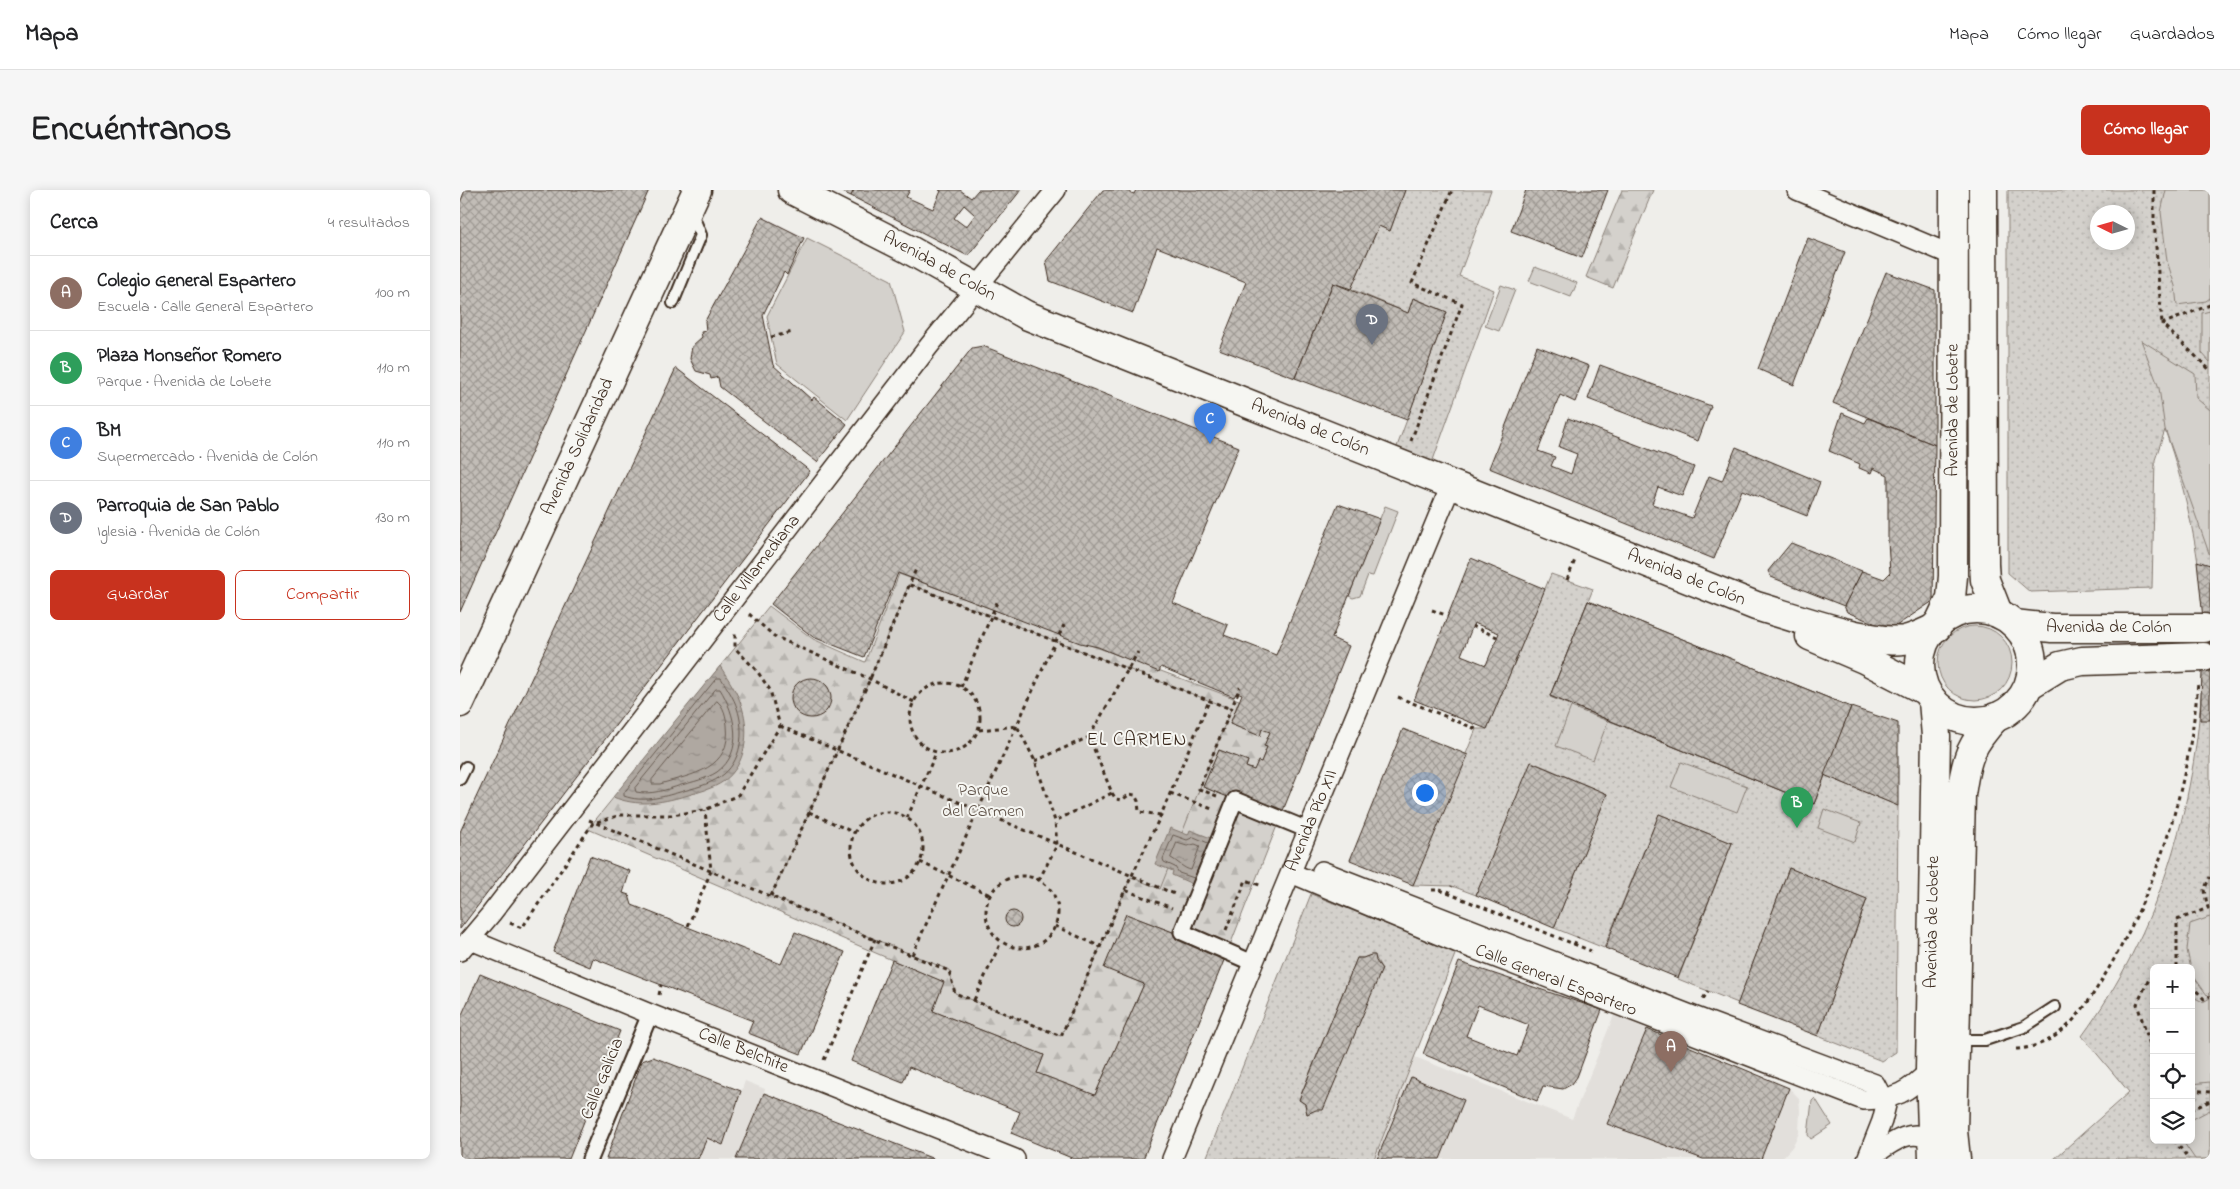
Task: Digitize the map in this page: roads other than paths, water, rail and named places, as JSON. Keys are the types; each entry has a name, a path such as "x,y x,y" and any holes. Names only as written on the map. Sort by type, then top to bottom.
{"main road":[{"name":"Avenida de Colón","path":"792,190 978,287 1026,315 1452,483 1756,606 1859,635 1885,640 1904,640 1937,627"},
{"name":"Avenida de Lobete","path":"1937,627 1951,598 1953,576 1954,190"},
{"name":"Avenida de Lobete","path":"1984,190 1984,564 1985,580 2006,619"},
{"name":"Avenida Solidaridad","path":"460,703 693,198"},
{"name":"Avenida de Colón","path":"1756,606 1807,634 1864,660 1928,696"},
{"path":"1985,610 2006,619 2024,635 2031,654 2033,673 2030,684 2017,703 1996,717 1978,720 1960,718 1944,711 1928,696 1919,669 1922,649 1926,640 1937,627 1961,611 1985,610"},
{"name":"Avenida de Colón","path":"2006,619 2071,628 2204,628"},
{"name":"Avenida de Colón","path":"2030,684 2060,666 2082,661 2201,667"},
{"name":"Avenida de Lobete","path":"1928,696 1936,736 1930,1070 1939,1144"},
{"name":"Avenida de Lobete","path":"1939,1144 1955,1040 1960,795 1966,761 1978,736 1996,717"},
{"path":"1939,1144 1956,1159"}],"street":[{"name":"Calle Villamediana","path":"466,945 929,346 1056,190"},
{"path":"1798,190 1954,256"},
{"name":"Avenida Pío XII","path":"1172,1159 1452,483"},
{"path":"1253,963 1182,932 1235,800 1308,830 1282,894"},
{"path":"1322,871 1696,1017 1875,1084 1886,1105 1868,1159"},
{"name":"Calle General Espartero","path":"1291,873 1463,944 1863,1100 1885,1100 1912,1088 1930,1070"},
{"name":"Calle Belchite","path":"466,945 650,1014 1015,1159"},
{"name":"Calle Galicia","path":"590,1159 650,1014"},
{"path":"1868,1159 1903,1137 1910,1135 1939,1144"}],"lane":[{"path":"673,302 701,235 693,198"},
{"path":"460,779 466,767"},
{"path":"1955,1040 1985,1040 2024,1027 2055,1007"}],"water":[{"path":"720,666 740,702 746,727 746,737 741,757 731,774 720,784 666,801 640,803 613,797"},
{"path":"1170,828 1188,835 1190,830 1216,840 1197,886 1172,875 1173,871 1155,864"}],"place":[{"name":"Parroquia de San Pablo","path":"1372,345"},
{"name":"BM","path":"1210,444"},
{"name":"Plaza Monseñor Romero","path":"1797,828"},
{"name":"Colegio General Espartero","path":"1671,1072"}],"district":[{"name":"EL CARMEN","path":"1137,740"}],"park label":[{"name":"Parque del Carmen","path":"983,801"}]}
